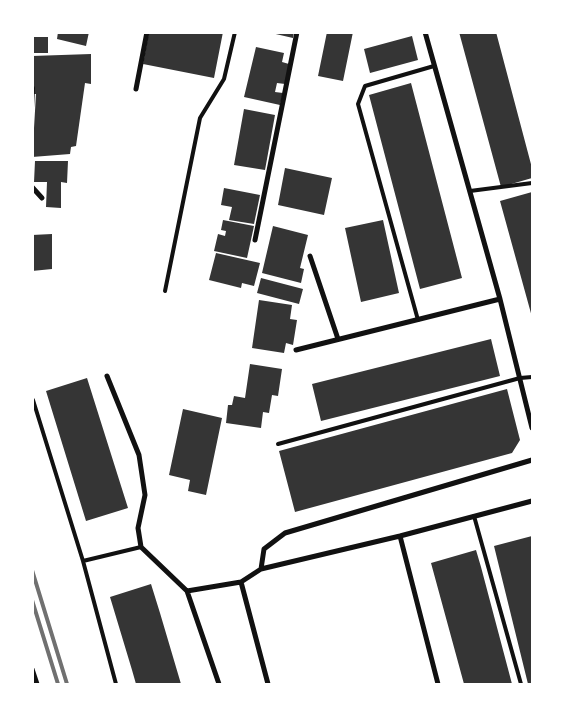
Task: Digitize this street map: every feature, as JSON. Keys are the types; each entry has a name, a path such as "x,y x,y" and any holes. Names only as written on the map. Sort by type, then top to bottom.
{"street":[{"path":"136,89 147,32"},
{"path":"255,240 297,32"},
{"path":"425,32 500,300 532,428"},
{"path":"32,187 42,198"},
{"path":"310,256 338,339"},
{"path":"296,350 500,300"},
{"path":"107,376 139,455 145,495 138,528 141,547 187,591 219,684"},
{"path":"262,569 264,549 285,533 532,460"},
{"path":"187,591 241,582 262,569 400,536 532,501"},
{"path":"400,536 438,684"},
{"path":"241,582 268,684"},
{"path":"32,669 37,684"}],"lane":[{"path":"165,291 200,118 224,79 234,32"},
{"path":"418,320 358,104 365,86 434,66"},
{"path":"32,108 33,88"},
{"path":"470,191 532,183"},
{"path":"278,444 520,378 532,377"},
{"path":"33,400 83,561 116,684"},
{"path":"474,516 521,684"},
{"path":"83,561 141,547"}],"building":[{"path":"58,32 89,32 86,46 57,39"},
{"path":"149,32 223,32 214,78 143,64"},
{"path":"267,32 294,32 293,38"},
{"path":"327,32 353,32 343,81 318,76"},
{"path":"459,32 496,32 532,168 532,178 501,187"},
{"path":"412,36 418,60 370,73 364,49"},
{"path":"32,37 48,37 48,53 32,53"},
{"path":"256,47 284,53 282,62 289,64 285,84 277,83 275,92 283,93 280,105 244,97"},
{"path":"91,54 91,84 85,83 76,146 71,147 70,154 32,157 32,129 34,128 36,94 32,94 32,56"},
{"path":"411,83 462,278 420,289 369,95"},
{"path":"244,109 275,115 265,170 234,165"},
{"path":"35,161 68,161 67,183 61,182 61,208 46,207 47,182 34,182"},
{"path":"285,168 332,178 324,215 278,205"},
{"path":"224,188 260,195 254,224 229,220 232,207 221,205"},
{"path":"532,192 532,317 500,201"},
{"path":"223,220 254,226 247,258 214,251 218,234 225,236 226,231 221,230"},
{"path":"383,220 399,293 361,302 345,228"},
{"path":"273,226 308,235 300,268 304,269 301,283 262,273"},
{"path":"52,234 52,269 32,271 32,235"},
{"path":"216,253 260,263 254,286 242,283 241,288 209,280"},
{"path":"261,278 303,289 299,304 257,293"},
{"path":"259,300 292,305 290,319 297,320 293,345 286,343 284,353 252,348"},
{"path":"491,339 500,376 321,421 312,384"},
{"path":"250,364 282,369 278,396 272,395 269,413 263,412 261,428 226,423 228,405 232,405 234,396 245,398"},
{"path":"87,378 128,508 86,521 46,391"},
{"path":"507,389 520,440 512,453 295,512 279,451"},
{"path":"183,409 222,418 206,495 188,491 190,480 169,475"},
{"path":"532,536 532,684 528,684 494,546"},
{"path":"476,550 512,684 464,684 431,563"},
{"path":"151,584 181,684 136,684 110,597"}],"railway":[{"path":"32,570 67,684"},
{"path":"32,600 58,684"}]}
